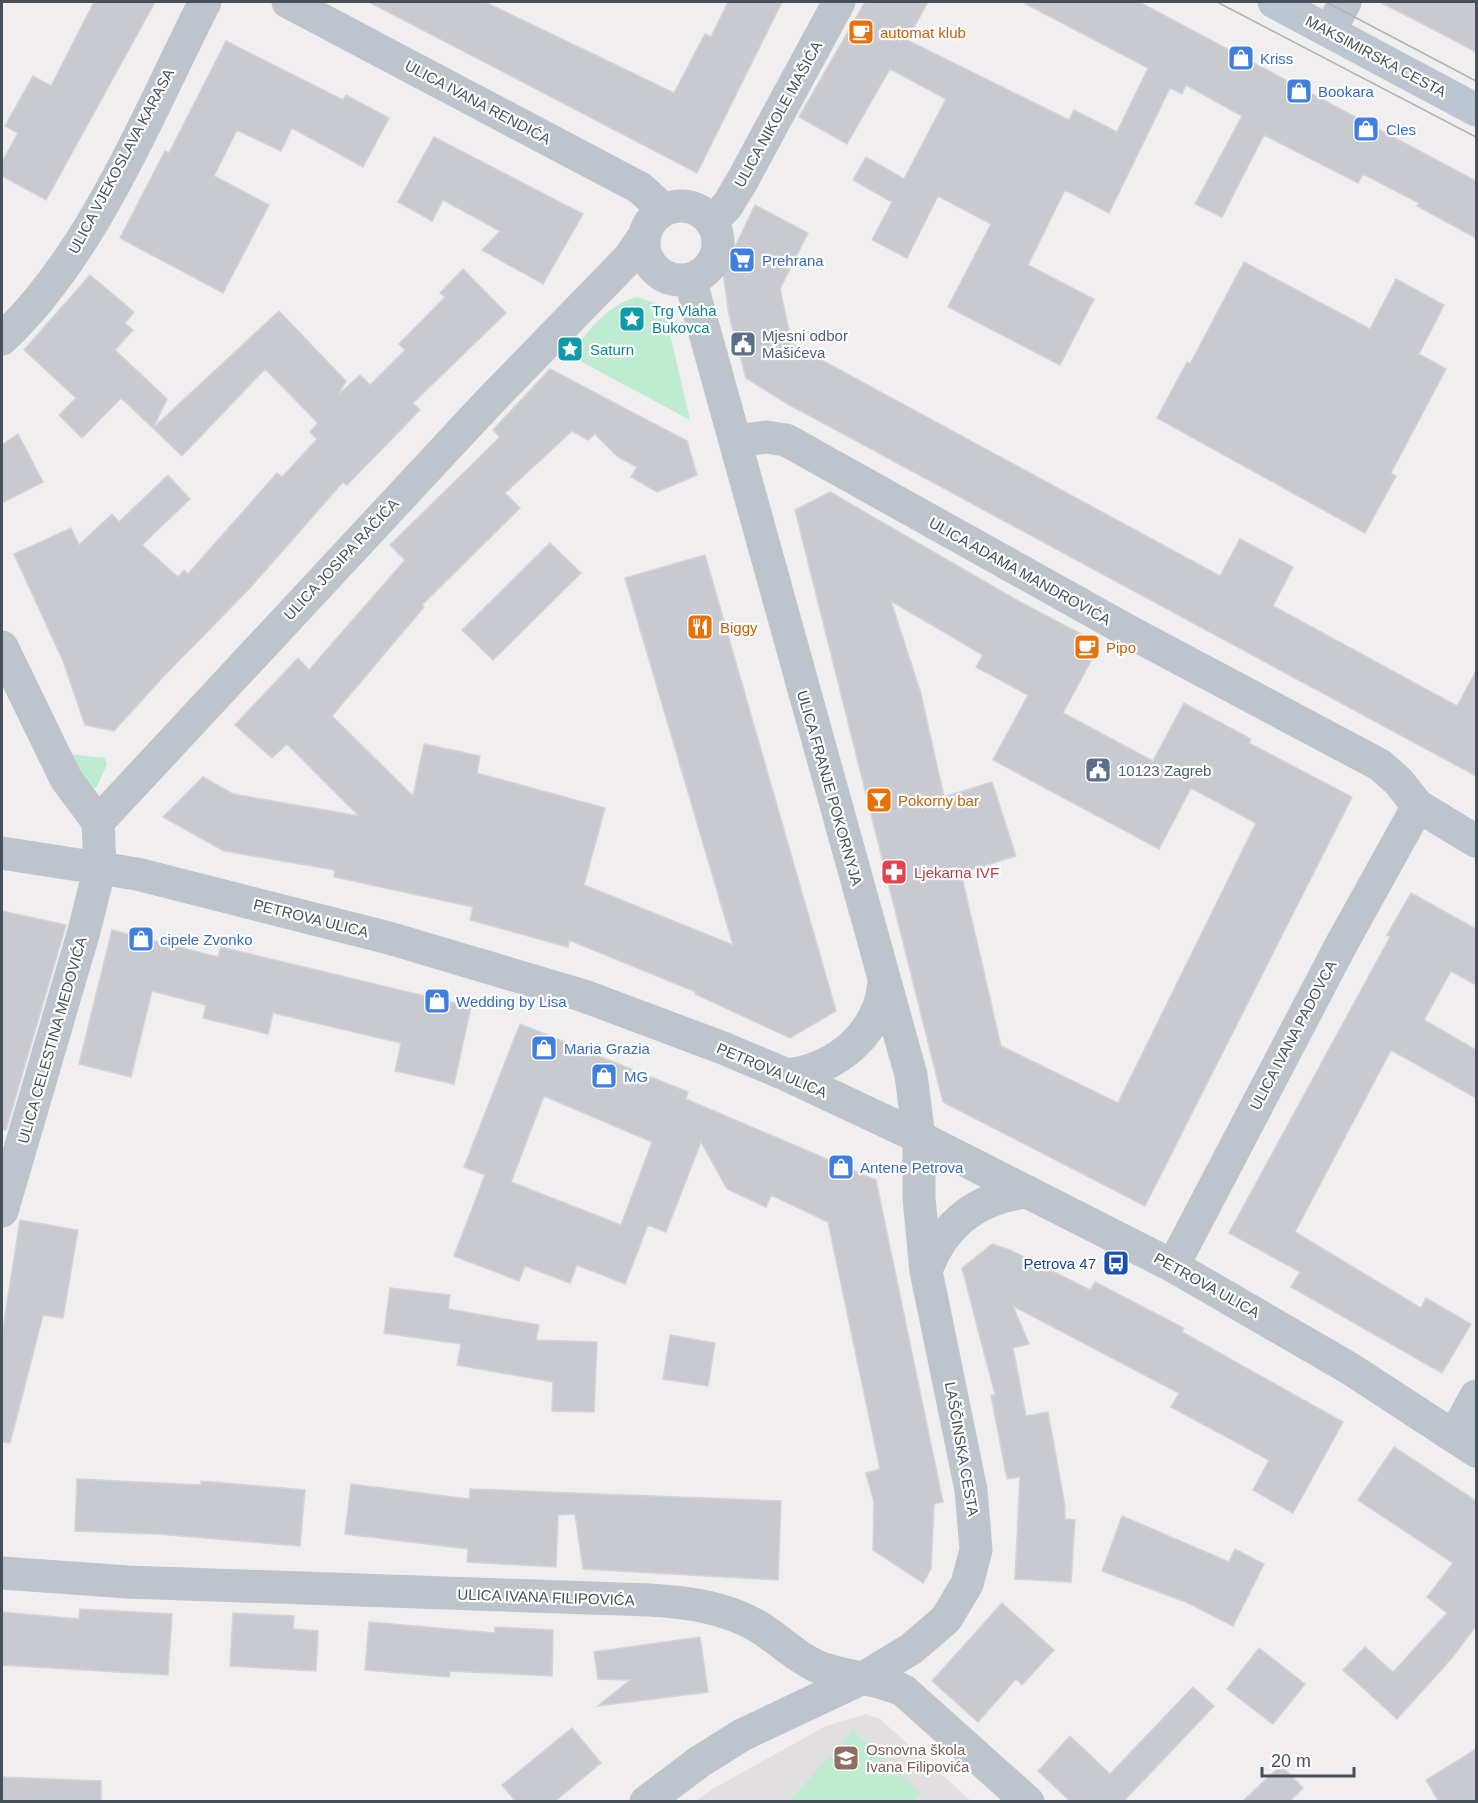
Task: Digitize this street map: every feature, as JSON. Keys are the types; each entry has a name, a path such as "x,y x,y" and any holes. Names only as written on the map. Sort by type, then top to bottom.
{"main road":[{"name":"MAKSIMIRSKA CESTA","path":"1274,2 1476,110"}],"street":[{"name":"ULICA VJEKOSLAVA KARASA","path":"2,339 41,299 88,228 204,2"},
{"name":"ULICA IVANA RENDIĆA","path":"288,2 640,188 655,222"},
{"name":"ULICA NIKOLE MAŠIĆA","path":"711,222 727,206 741,183 838,2"},
{"path":"1330,31 1345,2"},
{"path":"674,207 695,209 711,222 716,231 717,251 708,268 690,279 669,278 652,266 644,245 655,222 674,207"},
{"name":"ULICA JOSIPA RAČIĆA","path":"98,822 629,258 655,222"},
{"path":"690,279 736,441"},
{"name":"ULICA ADAMA MANDROVIĆA","path":"736,441 766,437 786,440 1146,641 1380,765 1398,781 1418,806 1476,841"},
{"name":"ULICA FRANJE POKORNYJA","path":"736,441 911,1075 919,1137"},
{"path":"2,646 66,779 98,822"},
{"name":"ULICA IVANA PADOVCA","path":"1173,1266 1335,955 1418,806"},
{"name":"ULICA CELESTINA MEDOVIĆA","path":"2,1211 84,931 100,867 98,822"},
{"name":"PETROVA ULICA","path":"2,853 100,867 378,935 584,996 787,1075 919,1137 1173,1266 1330,1357 1465,1443"},
{"path":"787,1075 807,1072 824,1066 852,1046 880,1011 884,982"},
{"name":"LAŠČINSKA CESTA","path":"646,1802 699,1762 742,1735 865,1677 911,1649 946,1619 967,1584 976,1550 971,1490 926,1271 919,1198 919,1137"},
{"path":"926,1271 934,1250 955,1221 986,1202 1006,1194 1028,1192"},
{"path":"1465,1443 1476,1396"},
{"name":"ULICA IVANA FILIPOVIĆA","path":"2,1573 128,1582 687,1602 715,1608 744,1619 818,1666 886,1682 915,1698 1028,1802"}],"shaded area":[{"name":"Osnovna škola Ivana Filipovića","path":"866,1714 880,1719 971,1801 695,1802 711,1790 826,1726"}],"green space":[{"path":"637,297 655,303 667,321 690,420 569,355 591,328 607,313 616,306"},
{"path":"68,754 105,758 107,765 96,788 90,788"},
{"path":"853,1731 921,1793 913,1801 789,1801"}],"building":[{"path":"94,2 155,2 46,200 2,176 2,162 18,133 5,126 33,76 51,86"},
{"path":"369,2 485,2 674,93 705,34 711,37 728,2 782,2 697,173"},
{"path":"865,2 928,2 907,40 1069,120 1074,110 1117,132 1148,68 1022,2 1139,2 1476,181 1476,238 1417,206 1419,203 1363,174 1358,183 1264,135 1222,217 1195,204 1242,116 1186,85 1182,94 1170,88 1109,213 1065,190 1028,265 1094,299 1060,365 948,307 991,224 938,196 907,258 872,240 892,202 853,180 866,157 904,179 946,99 890,69 847,144 799,117"},
{"path":"1380,2 1476,2 1476,52 1446,36"},
{"path":"226,41 343,100 346,95 389,118 363,167 292,128 281,151 237,130 214,176 269,205 223,293 120,238 165,151 169,153"},
{"path":"434,137 583,214 543,284 482,250 500,231 443,200 432,221 398,202"},
{"path":"755,205 808,233 780,289 792,344 1220,576 1240,539 1293,567 1273,606 1457,706 1476,671 1476,776 786,403 746,378 729,315 723,272"},
{"path":"1244,262 1370,329 1396,279 1444,305 1419,354 1446,369 1391,473 1396,476 1365,533 1157,418 1187,362 1190,364"},
{"path":"463,269 506,313 413,403 420,410 347,485 343,482 250,588 114,731 85,725 63,661 14,554 71,528 79,545 112,514 119,522 168,475 190,499 142,545 178,577 184,570 188,574 277,473 282,477 317,439 310,432 318,423 265,369 182,456 153,428 279,311 346,381 338,395 360,375 370,385 405,350 399,344 445,297 440,293"},
{"path":"90,275 134,312 125,323 133,330 115,350 167,399 153,428 121,398 82,438 59,415 76,398 24,350"},
{"path":"550,369 687,441 697,475 657,492 631,477 637,467 618,457 595,434 588,440 572,431 505,493 520,508 422,605 424,607 332,716 413,796 424,744 480,756 477,773 605,808 584,885 733,945 625,578 705,555 836,1011 790,1038 695,994 696,992 569,940 568,947 470,920 473,907 334,877 335,870 224,851 163,817 203,777 233,794 359,816 287,744 272,758 235,725 298,658 309,670 405,560 390,545 500,437 493,430"},
{"path":"18,434 43,482 2,503 2,445"},
{"path":"830,492 1013,598 1100,644 1063,713 1153,761 1184,703 1251,739 1249,743 1352,797 1145,1206 943,1102 795,510","holes":["891,601 983,655 976,667 1028,695 993,760 1159,849 1191,788 1256,823 1118,1103 1001,1046 961,873 1016,856 992,782 944,797 921,694"]},
{"path":"550,543 581,573 493,660 462,630"},
{"path":"1411,893 1476,929 1476,985 1451,971 1424,1020 1476,1050 1476,1098 1391,1050 1295,1232 1421,1308 1426,1298 1471,1324 1442,1373 1291,1287 1300,1272 1229,1233 1390,937 1387,935"},
{"path":"2,911 66,925 6,1130 2,1129"},
{"path":"112,930 218,957 221,947 471,1007 454,1084 395,1071 401,1043 273,1013 268,1034 203,1018 206,1005 152,991 131,1077 79,1064"},
{"path":"520,1024 688,1092 686,1099 876,1180 943,1502 934,1504 931,1569 923,1583 873,1550 874,1503 866,1473 880,1469 828,1222 771,1195 766,1207 727,1189 701,1142 666,1232 648,1225 625,1284 577,1265 570,1283 525,1266 519,1281 454,1256 485,1175 464,1167","holes":["544,1096 652,1142 621,1225 511,1182"]},
{"path":"20,1220 78,1230 63,1318 43,1315 10,1443 2,1442 2,1335"},
{"path":"992,1244 1010,1250 1090,1290 1095,1282 1184,1328 1182,1332 1343,1422 1293,1513 1253,1490 1269,1460 1171,1407 1179,1393 1013,1306 1029,1344 1013,1348 1026,1416 1048,1412 1065,1506 1065,1519 1075,1520 1071,1582 1015,1579 1020,1477 1007,1479 991,1395 995,1395 962,1268"},
{"path":"390,1288 450,1295 448,1309 539,1325 536,1340 597,1342 594,1412 552,1411 553,1382 457,1365 461,1344 384,1333"},
{"path":"670,1335 715,1343 708,1386 663,1379"},
{"path":"1394,1447 1476,1501 1476,1626 1451,1659 1397,1719 1343,1670 1365,1647 1393,1672 1447,1613 1427,1597 1453,1563 1358,1500"},
{"path":"77,1479 201,1485 201,1481 305,1490 300,1546 157,1534 75,1531"},
{"path":"351,1484 469,1499 470,1489 781,1501 778,1580 583,1569 575,1514 558,1515 556,1567 467,1562 468,1549 345,1534"},
{"path":"1122,1516 1229,1562 1235,1549 1264,1564 1233,1626 1186,1602 1102,1571"},
{"path":"1002,1603 1054,1650 1022,1685 1016,1679 978,1722 932,1681"},
{"path":"80,1609 172,1614 168,1675 2,1665 2,1612 79,1619"},
{"path":"233,1613 294,1616 293,1629 318,1631 316,1671 230,1666"},
{"path":"369,1622 495,1633 495,1627 553,1630 552,1676 450,1671 449,1677 365,1670"},
{"path":"700,1637 708,1692 598,1706 630,1680 598,1679 594,1652"},
{"path":"1259,1648 1305,1684 1273,1724 1227,1689"},
{"path":"1193,1687 1214,1706 1123,1802 1071,1802 1038,1771 1070,1736 1110,1774"},
{"path":"572,1728 601,1763 554,1802 516,1802 502,1785"},
{"path":"1476,1749 1476,1802 1439,1802 1426,1780"},
{"path":"1281,1765 1303,1788 1289,1802 1242,1802"},
{"path":"2,1777 101,1781 101,1802 2,1802"}],"tram line":[{"path":"1217,2 1476,137"},
{"path":"1326,2 1476,81"}],"place":[{"name":"automat klub","path":"861,32"},
{"name":"Kriss","path":"1241,58"},
{"name":"Bookara","path":"1299,91"},
{"name":"Cles","path":"1366,129"},
{"name":"Prehrana","path":"742,260"},
{"name":"Trg Vlaha Bukovca","path":"632,319"},
{"name":"Mjesni odbor Mašićeva","path":"743,344"},
{"name":"Saturn","path":"570,349"},
{"name":"Biggy","path":"700,627"},
{"name":"Pipo","path":"1087,647"},
{"name":"10123 Zagreb","path":"1098,770"},
{"name":"Pokorny bar","path":"879,800"},
{"name":"Ljekarna IVF","path":"894,872"},
{"name":"cipele Zvonko","path":"141,939"},
{"name":"Wedding by Lisa","path":"437,1001"},
{"name":"Maria Grazia","path":"544,1048"},
{"name":"MG","path":"604,1076"},
{"name":"Antene Petrova","path":"841,1167"},
{"name":"Petrova 47","path":"1116,1263"},
{"name":"Osnovna škola Ivana Filipovića","path":"846,1758"}]}
